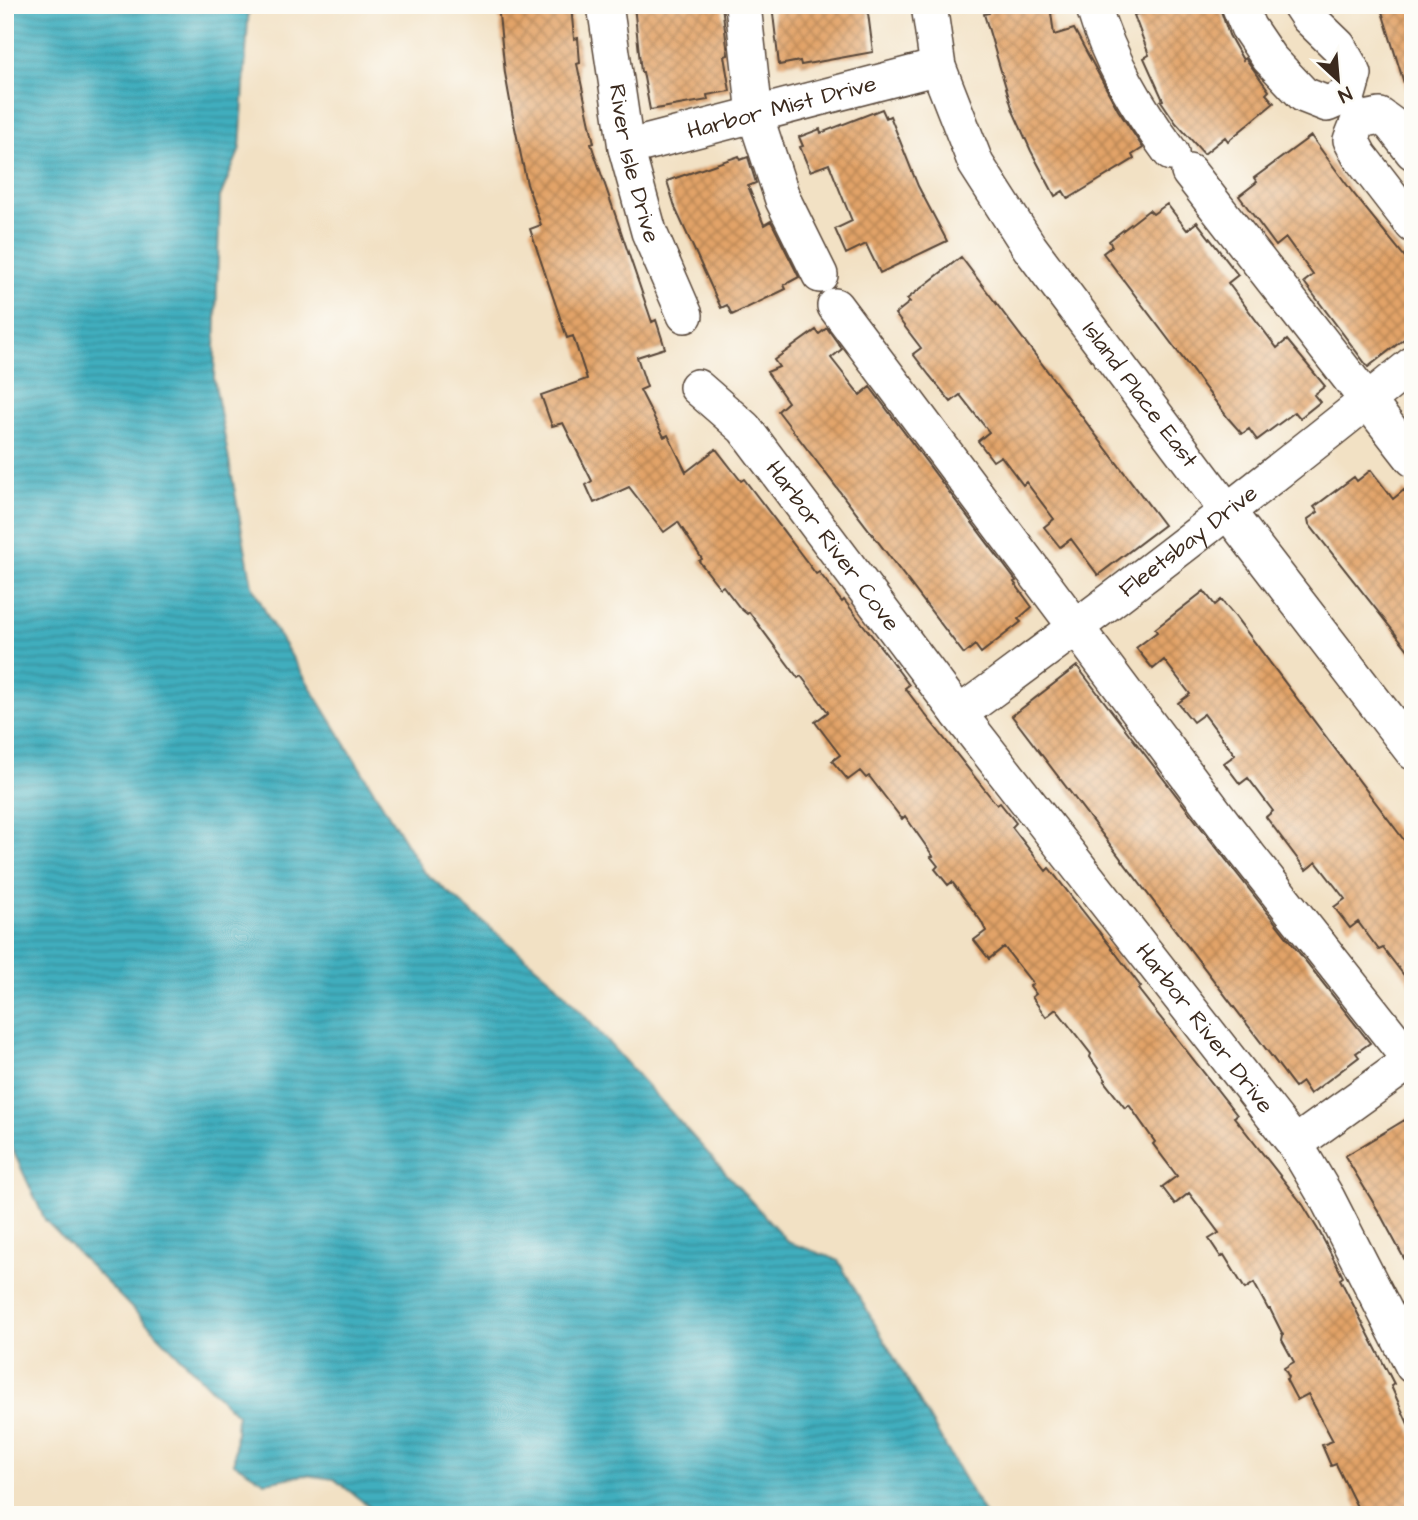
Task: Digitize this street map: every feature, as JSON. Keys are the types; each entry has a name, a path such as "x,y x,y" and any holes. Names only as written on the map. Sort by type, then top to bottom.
{"street":[{"name":"River Isle Drive","path":"605,5 626,148 649,232 685,316"},
{"path":"743,5 755,115 783,200 827,291 1228,830 1412,1061 1295,1144"},
{"name":"Island Place East","path":"929,5 938,67 976,164 1023,237 1228,512 1413,752"},
{"path":"1093,5 1102,37 1142,113 1413,459"},
{"path":"1239,5 1248,27 1269,58 1304,94 1327,104 1348,95 1354,74 1338,46 1308,17 1300,5"},
{"name":"Harbor Mist Drive","path":"626,148 938,67"},
{"path":"1413,152 1391,124 1380,116 1359,120 1351,140 1359,155 1413,225"},
{"name":"Fleetsbay Drive","path":"959,714 1076,629 1228,512 1413,364"},
{"name":"Harbor River Cove","path":"697,387 744,428 959,714"},
{"name":"Harbor River Drive","path":"959,714 1295,1144 1327,1198 1413,1366"}],"water":[{"path":"5,5 249,5 240,149 220,197 214,379 252,585 270,621 423,871 552,980 788,1242 838,1260 985,1515 380,1515 334,1479 305,1475 265,1482 234,1463 237,1415 45,1220 5,1133"}],"building":[{"path":"498,5 571,5 574,39 578,38 580,63 577,64 594,143 591,144 652,322 656,320 665,348 637,357 647,387 640,390 664,437 668,435 686,472 716,449 741,481 744,479 816,574 819,572 842,602 844,600 886,654 909,685 905,688 997,805 1000,803 1016,823 1012,827 1046,871 1049,868 1111,947 1141,987 1138,989 1237,1115 1234,1117 1303,1205 1343,1277 1340,1279 1394,1384 1391,1386 1413,1435 1413,1515 1361,1515 1336,1464 1331,1466 1322,1445 1333,1441 1308,1394 1297,1400 1286,1379 1289,1377 1284,1368 1294,1362 1270,1309 1254,1283 1245,1289 1224,1255 1221,1257 1209,1239 1219,1233 1189,1193 1175,1204 1162,1187 1177,1176 1129,1105 1125,1108 1104,1081 1106,1080 1090,1057 1091,1054 1056,1009 1046,1017 1032,997 1036,994 1030,986 1033,984 1004,947 989,959 974,940 986,931 981,921 952,882 948,885 935,869 938,866 931,857 933,856 905,816 902,819 869,776 866,778 860,771 848,780 832,761 840,755 815,722 828,712 801,676 798,678 749,612 747,614 740,608 723,586 720,588 699,561 702,559 678,522 664,532 629,487 594,503 586,485 592,481 563,423 552,426 541,395 587,379 573,336 567,338 530,229 541,225 527,184 514,123 505,73"},
{"path":"634,5 722,5 728,55 724,56 730,91 707,95 708,100 650,110 641,72"},
{"path":"772,5 867,5 873,52 801,65 800,61 779,65"},
{"path":"988,5 1050,5 1054,35 1074,29 1118,110 1143,148 1132,155 1134,159 1068,199 1063,191 1055,196 1013,111 984,14 989,13"},
{"path":"1160,5 1219,5 1229,35 1243,60 1245,58 1259,77 1269,91 1266,94 1274,103 1228,141 1225,137 1204,154 1176,123 1161,101 1163,100 1144,58 1149,55 1134,15"},
{"path":"1380,5 1413,5 1413,95 1408,96"},
{"path":"882,109 886,118 890,116 918,186 947,241 880,273 866,244 846,254 835,229 852,221 829,164 810,171 800,147 803,146 799,137 820,129 821,133"},
{"path":"1311,136 1413,267 1413,332 1368,367 1304,282 1313,275 1286,238 1276,246 1239,196 1257,182 1254,178"},
{"path":"739,156 740,160 748,157 756,183 748,186 764,225 771,221 799,277 784,285 786,289 732,315 727,305 721,308 676,210 667,181"},
{"path":"1167,204 1187,230 1197,222 1238,275 1228,283 1277,348 1287,340 1325,386 1314,395 1320,402 1300,418 1295,412 1257,440 1249,429 1242,434 1228,418 1103,253 1112,246 1109,241 1149,210 1153,214"},
{"path":"961,257 1164,525 1098,575 1071,539 1060,547 1044,527 1054,519 1026,482 1023,485 1001,456 993,461 978,441 989,432 960,395 951,402 929,375 913,354 921,348 895,314 910,302 907,299"},
{"path":"827,328 842,349 831,358 860,395 870,387 1016,581 1014,582 1032,607 1018,619 1021,622 981,653 975,645 964,654 778,411 788,402 767,372 779,367 774,360 816,330 819,334"},
{"path":"1371,470 1393,499 1404,490 1413,501 1413,656 1309,524 1308,519 1318,512 1314,507 1354,477 1357,481"},
{"path":"1204,591 1215,605 1221,600 1234,615 1413,852 1413,987 1383,948 1379,950 1358,922 1350,928 1334,907 1345,899 1316,862 1306,870 1266,817 1273,811 1248,778 1240,784 1224,763 1235,755 1204,714 1193,722 1178,703 1190,694 1164,660 1153,669 1136,648 1157,632 1155,629"},
{"path":"1077,666 1370,1043 1356,1053 1359,1057 1310,1094 1302,1082 1295,1087 1012,716"},
{"path":"1413,1115 1413,1275 1345,1156"}]}
